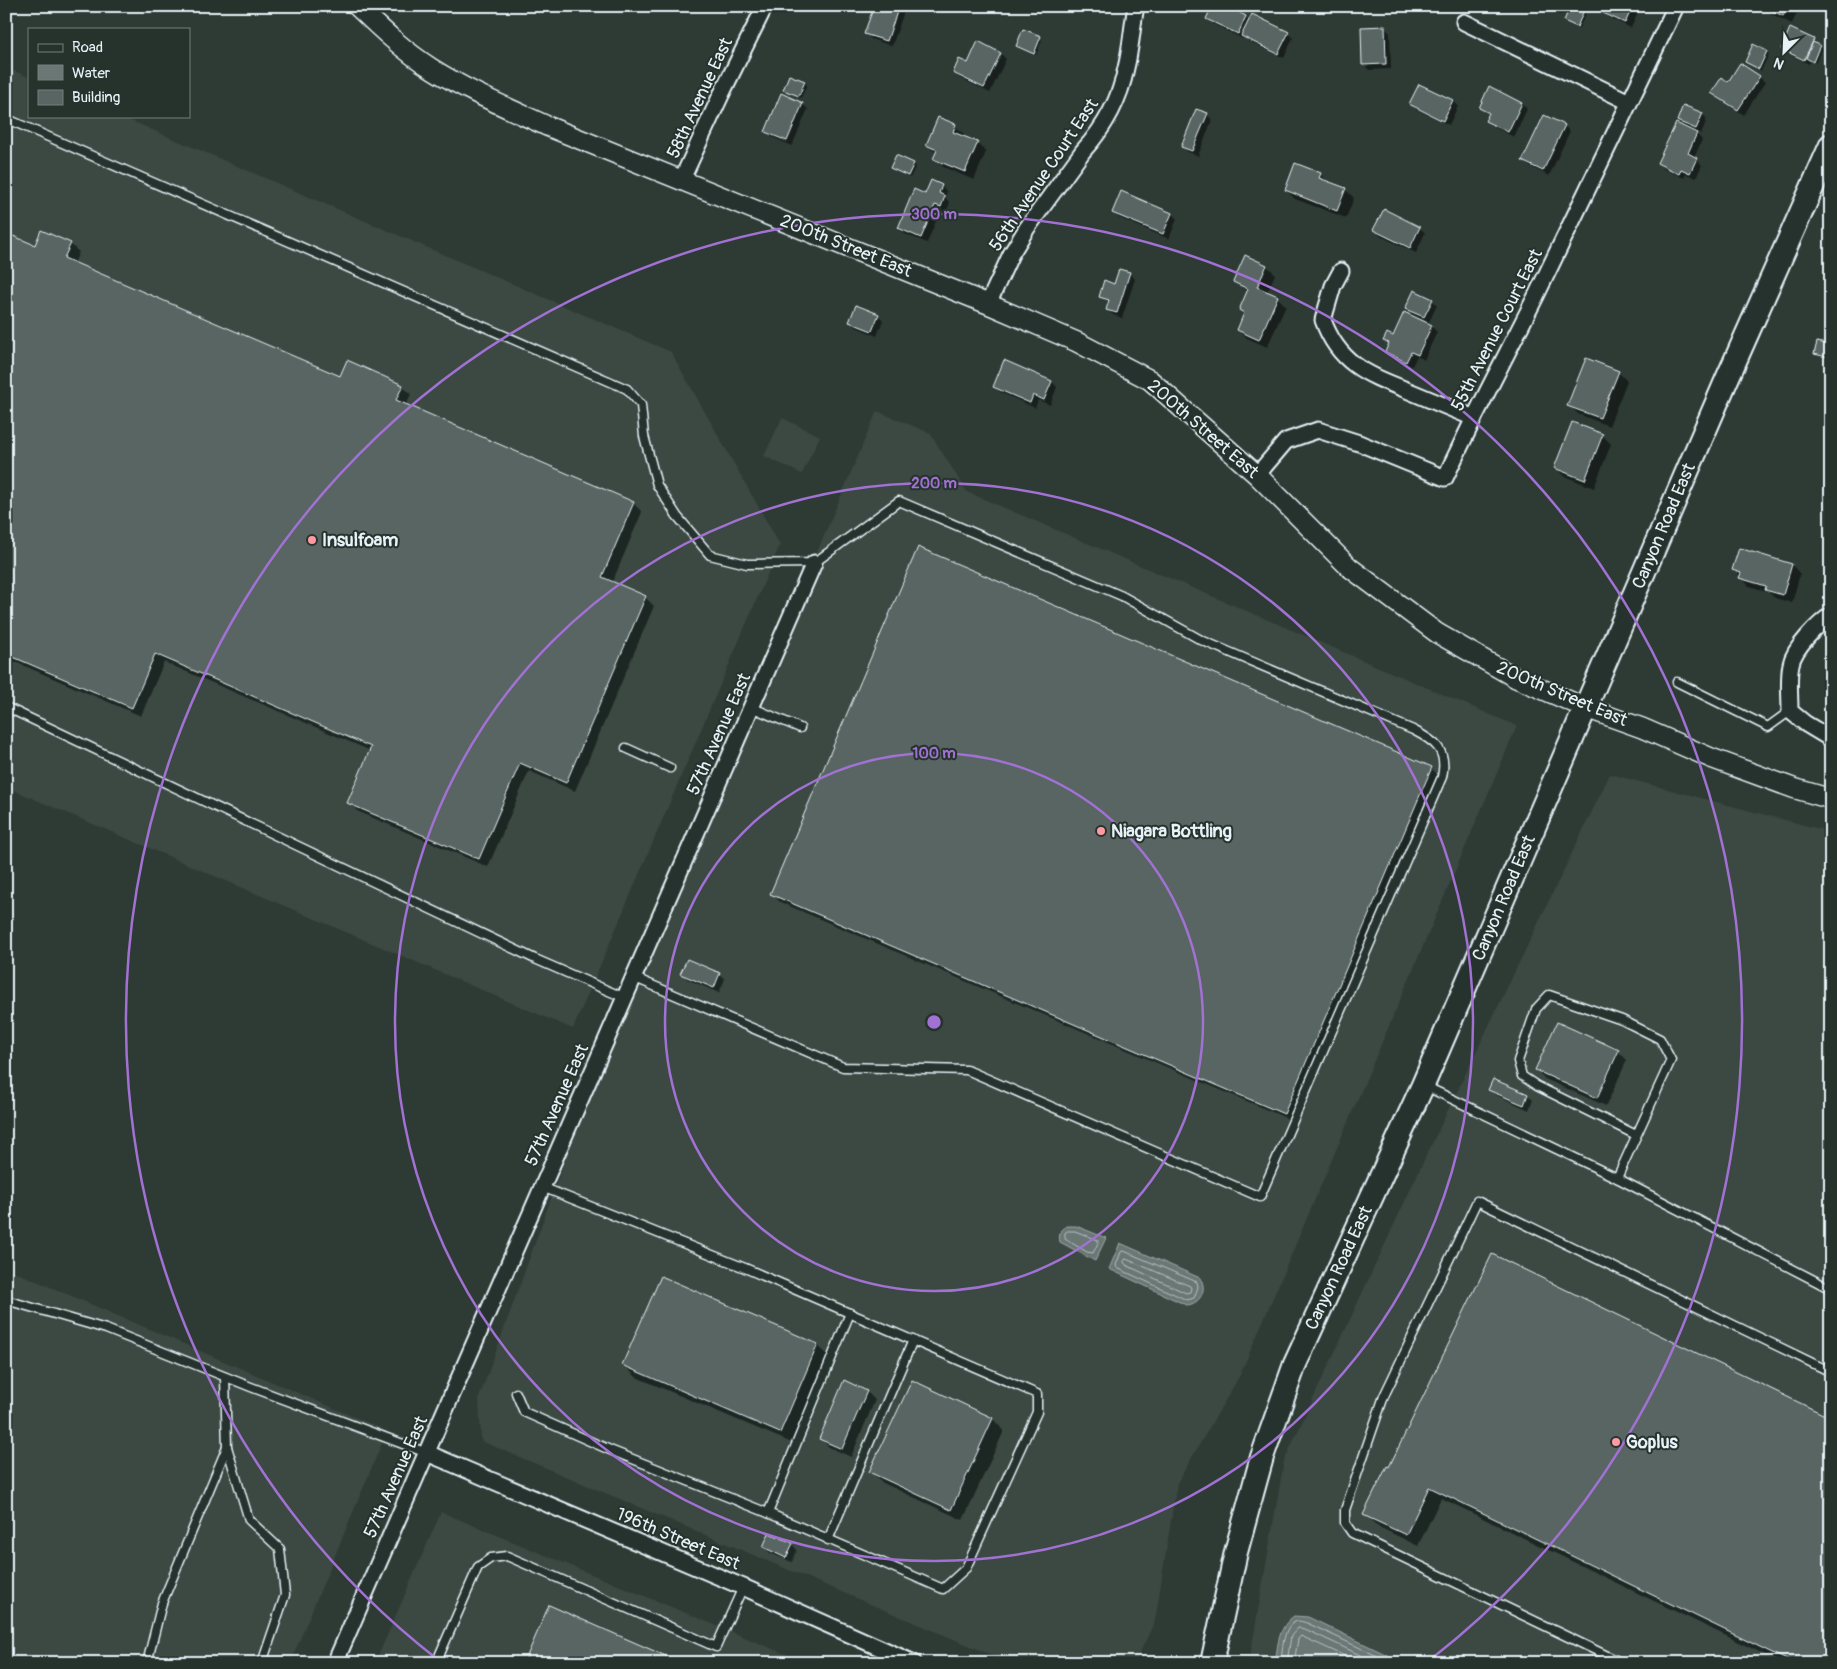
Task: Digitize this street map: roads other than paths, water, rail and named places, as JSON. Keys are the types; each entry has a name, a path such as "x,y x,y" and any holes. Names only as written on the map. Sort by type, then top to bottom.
{"main road":[{"name":"Canyon Road East","path":"1212,1663 1241,1533 1262,1458 1295,1364 1423,1085 1831,145"}],"street":[{"name":"200th Street East","path":"357,6 398,43 429,67 499,105 988,304 1077,342 1150,380 1257,475 1349,567 1437,633 1516,678 1586,708 1642,728 1738,768 1793,788 1831,799"},
{"name":"58th Avenue East","path":"682,179 765,6"},
{"name":"56th Avenue Court East","path":"988,304 1011,254 1027,228 1083,151 1094,139 1114,104 1126,70 1136,6"},
{"name":"55th Avenue Court East","path":"1257,475 1286,441 1318,430 1359,443 1445,478 1536,296 1676,6"},
{"path":"1464,22 1629,102"},
{"path":"1341,270 1333,286 1323,320 1334,344 1344,356 1365,373 1474,418"},
{"name":"57th Avenue East","path":"335,1663 814,563"},
{"path":"1831,615 1816,628 1800,647 1791,662 1790,711 1806,724 1831,739"},
{"name":"196th Street East","path":"427,1453 743,1586 914,1663"}],"lane":[{"path":"6,120 627,389 641,405 644,436 657,485 677,516 710,555 747,564 814,563 899,501 1122,596 1201,640 1413,730 1436,744 1442,754 1444,766 1442,777 1260,1197 967,1070 843,1067 634,977"},
{"path":"1677,682 1768,727 1790,711"},
{"path":"6,706 534,958 625,998"},
{"path":"751,708 800,728"},
{"path":"626,748 670,768"},
{"path":"1617,1178 1671,1060 1660,1039 1622,1020 1549,995 1536,1009 1518,1062 1522,1076 1537,1086 1636,1135"},
{"path":"1423,1085 1617,1178 1831,1289"},
{"path":"516,1393 524,1412 610,1450 768,1513 943,1589 966,1568 1037,1412 1037,1394 745,1268 542,1187"},
{"path":"1622,1663 1352,1533 1345,1523 1345,1510 1384,1396 1477,1201 1831,1372"},
{"path":"6,1300 106,1329 427,1453"},
{"path":"768,1513 850,1314"},
{"path":"828,1540 913,1340"},
{"path":"225,1376 227,1447 249,1520 280,1549 285,1595 262,1663"},
{"path":"147,1663 162,1603 227,1447"},
{"path":"436,1663 478,1568 491,1558 507,1556 716,1647 743,1586"}],"water":[{"path":"1066,1226 1076,1226 1106,1238 1095,1261 1060,1242 1060,1233"},
{"path":"1120,1243 1200,1278 1203,1291 1199,1299 1186,1305 1109,1269"},
{"path":"1294,1616 1308,1617 1404,1663 1275,1663 1282,1631"}],"place":[{"name":"Insulfoam","path":"312,540"},
{"name":"Niagara Bottling","path":"1101,831"},
{"name":"Goplus","path":"1616,1442"}]}
